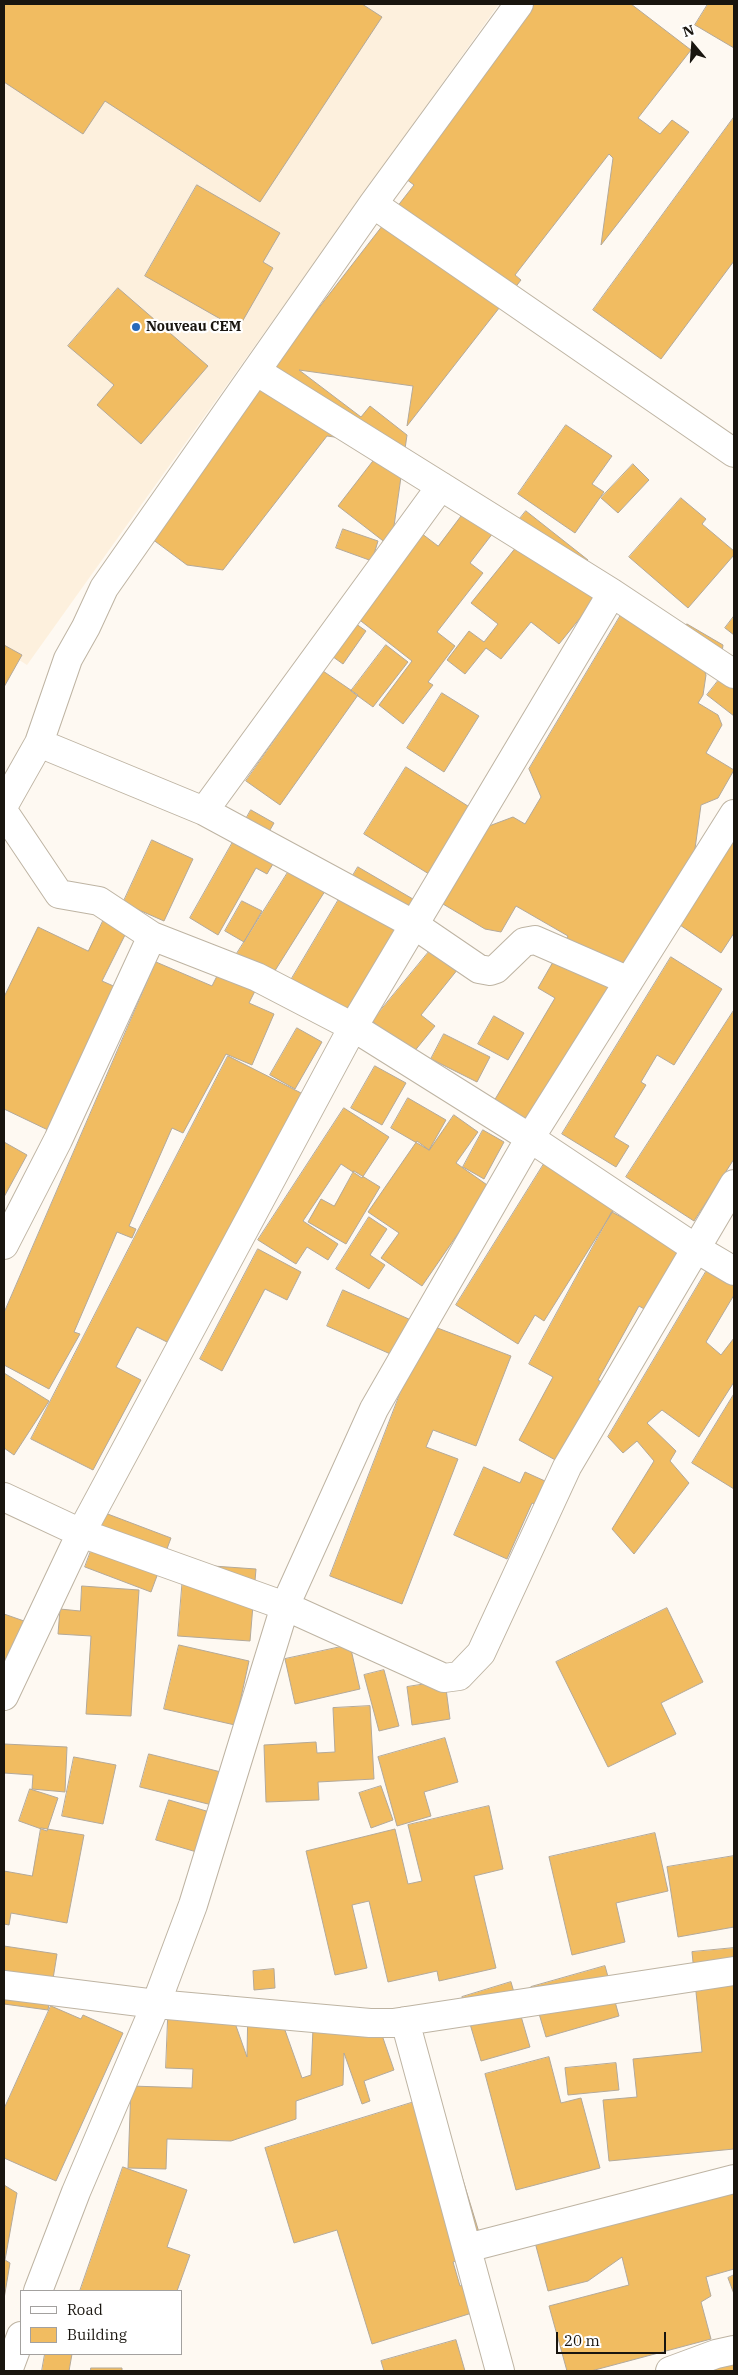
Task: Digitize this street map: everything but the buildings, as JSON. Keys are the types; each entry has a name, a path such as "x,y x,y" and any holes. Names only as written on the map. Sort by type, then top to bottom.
{"street":[{"path":"4,805 40,743 68,659 86,627 104,588 374,204 519,4"},
{"path":"374,204 734,452"},
{"path":"256,371 612,593 734,674"},
{"path":"204,811 441,486"},
{"path":"4,1696 81,1533 353,1027 612,593"},
{"path":"40,743 204,811 413,924 479,970 496,969 524,942 535,940 629,981"},
{"path":"4,812 59,894 100,901 152,936 257,977 353,1027 530,1138 734,1272"},
{"path":"38,2290 76,2192 156,2004 192,1905 285,1606 374,1409 530,1138 734,814"},
{"path":"4,1245 58,1140 152,936"},
{"path":"4,1498 81,1533 285,1606 444,1678 459,1676 481,1653 567,1467 734,1184"},
{"path":"4,1985 156,2004 370,2023 405,2021 734,1971"},
{"path":"405,2021 500,2371"},
{"path":"467,2248 734,2179"},
{"path":"8,2371 20,2339"},
{"path":"670,2371 716,2354 734,2350"}],"shaded area":[{"name":"Nouveau CEM","path":"4,4 499,4 27,665 4,650"}],"place":[{"name":"Nouveau CEM","path":"136,327"}]}
